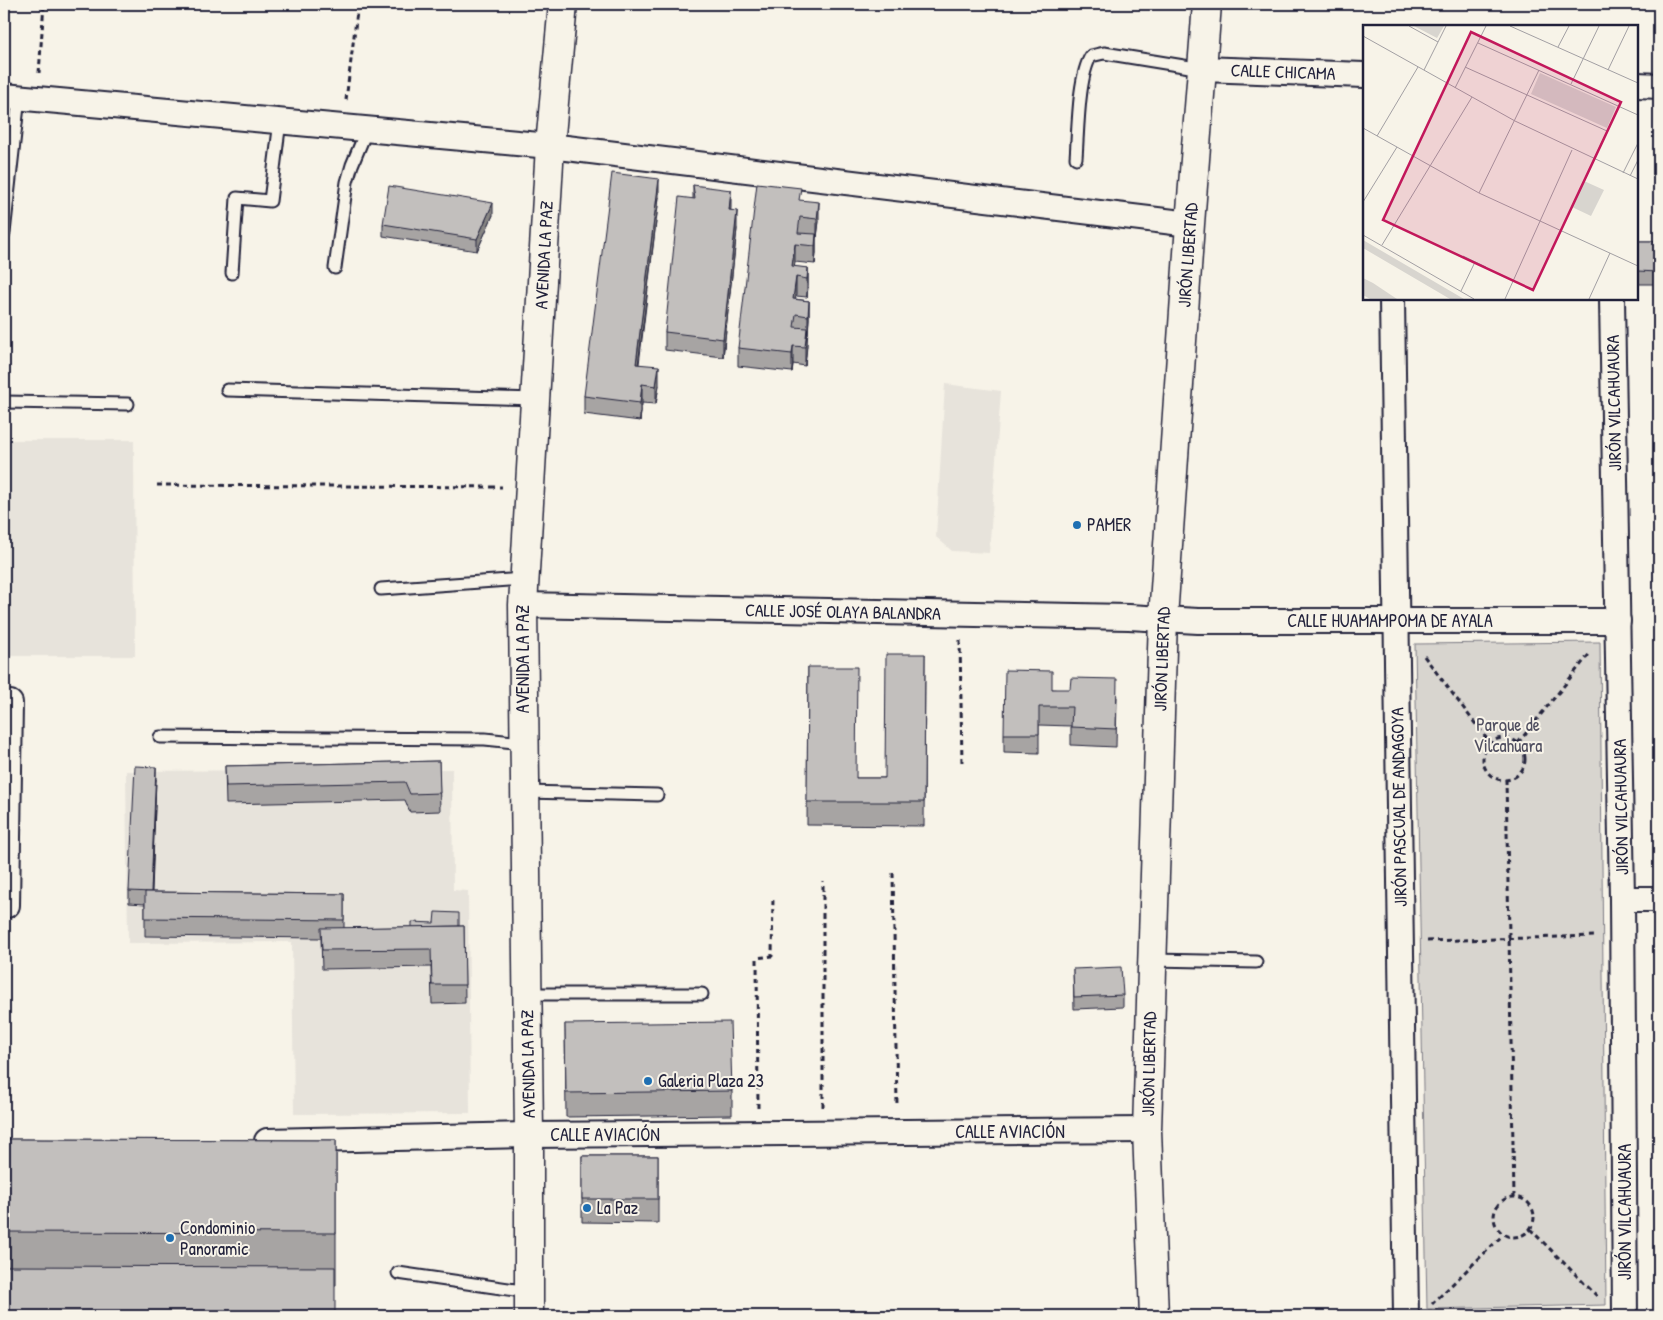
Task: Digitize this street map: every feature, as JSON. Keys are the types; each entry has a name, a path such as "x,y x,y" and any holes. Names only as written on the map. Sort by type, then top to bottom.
{"street":[{"name":"AVENIDA LA PAZ","path":"529,1304 523,592 550,146 563,4"},
{"name":"JIRÓN LIBERTAD","path":"1154,1316 1147,1130 1163,618 1190,224 1208,4"},
{"name":"CALLE CHICAMA","path":"1202,69 1363,74"},
{"path":"1638,85 1659,86"},
{"path":"20,97 550,146 1190,224"},
{"name":"JIRÓN PASCUAL DE ANDAGOYA","path":"1392,300 1401,942 1416,1313"},
{"name":"JIRÓN VILCAHUAURA","path":"1612,300 1622,900 1625,1316"},
{"name":"CALLE JOSÉ OLAYA BALANDRA","path":"523,592 960,614 1163,618"},
{"name":"CALLE HUAMAMPOMA DE AYALA","path":"1163,618 1198,621 1618,625"},
{"path":"7,905 6,802 10,703"},
{"path":"1622,900 1659,899"},
{"name":"CALLE AVIACIÓN","path":"250,1141 529,1135 1147,1130"}],"lane":[{"path":"1076,158 1083,78 1086,65 1091,56 1104,53 1202,69"},
{"path":"4,233 20,97"},
{"path":"232,273 237,198 270,201 280,121"},
{"path":"335,268 347,182 366,129"},
{"path":"227,390 535,399"},
{"path":"4,402 128,404"},
{"path":"381,589 523,592"},
{"path":"160,737 484,739 524,742"},
{"path":"525,792 657,795"},
{"path":"1152,960 1256,962"},
{"path":"527,994 702,994"},
{"path":"398,1273 529,1304"}],"path":[{"path":"20,97 44,4"},
{"path":"343,127 358,4"},
{"path":"157,485 485,487"},
{"path":"960,614 962,764"},
{"path":"1397,624 1490,743"},
{"path":"1518,743 1600,642 1618,625"},
{"path":"1502,738 1518,743 1524,754 1524,767 1516,776 1506,779 1494,776 1489,772 1485,766 1484,754 1490,743 1502,738"},
{"path":"1506,779 1514,1197"},
{"path":"893,873 898,1132"},
{"path":"823,881 823,1133"},
{"path":"759,1133 757,958 772,956 773,898"},
{"path":"1401,942 1622,936"},
{"path":"1514,1197 1520,1198 1530,1206 1534,1218 1530,1229 1521,1237 1515,1238 1503,1235 1494,1225 1494,1211 1502,1201 1514,1197"},
{"path":"1530,1229 1599,1298"},
{"path":"1416,1313 1503,1235"}],"shaded area":[{"path":"945,384 1001,391 989,553 952,551 936,537"},
{"path":"4,440 134,440 135,656 4,656"},
{"path":"452,769 453,890 468,891 470,1113 294,1114 292,942 128,943 126,771"}],"green space":[{"name":"Parque de Vilcahuara","path":"1600,642 1606,1305 1427,1309 1415,644"}],"building":[{"path":"612,173 659,179 636,364 659,366 656,386 642,384 640,403 584,396"},
{"path":"757,183 801,188 799,200 819,202 817,219 800,217 798,233 816,234 815,246 795,244 792,266 808,268 807,279 796,277 793,299 809,301 808,316 796,314 794,327 807,328 805,347 793,346 792,354 738,348"},
{"path":"693,185 731,190 729,210 737,211 723,339 665,332 679,197 695,199"},
{"path":"389,186 493,203 477,239 383,224"},
{"path":"1638,241 1659,241 1659,272 1638,271"},
{"path":"886,654 925,654 924,802 807,802 808,667 857,667 856,778 885,778"},
{"path":"1005,670 1052,671 1052,689 1070,689 1071,678 1117,679 1116,729 1071,727 1072,707 1039,707 1039,734 1004,734"},
{"path":"439,761 440,793 410,794 405,782 226,786 225,766"},
{"path":"135,766 156,767 151,892 129,891"},
{"path":"145,892 344,894 344,920 145,918"},
{"path":"435,912 459,913 459,926 412,927 412,922 434,923"},
{"path":"464,926 465,985 432,985 431,949 322,950 321,928"},
{"path":"1121,967 1123,995 1074,997 1073,969"},
{"name":"Galeria Plaza 23","path":"730,1022 732,1091 566,1093 565,1024"},
{"path":"4,1139 336,1140 336,1233 4,1232"},
{"path":"582,1156 658,1156 658,1199 582,1199"},
{"path":"4,1266 335,1267 335,1316 4,1316"}],"place":[{"name":"PAMER","path":"1077,525"},
{"name":"Galeria Plaza 23","path":"648,1081"},
{"name":"La Paz","path":"587,1208"},
{"name":"Condominio Panoramic","path":"170,1238"}]}
